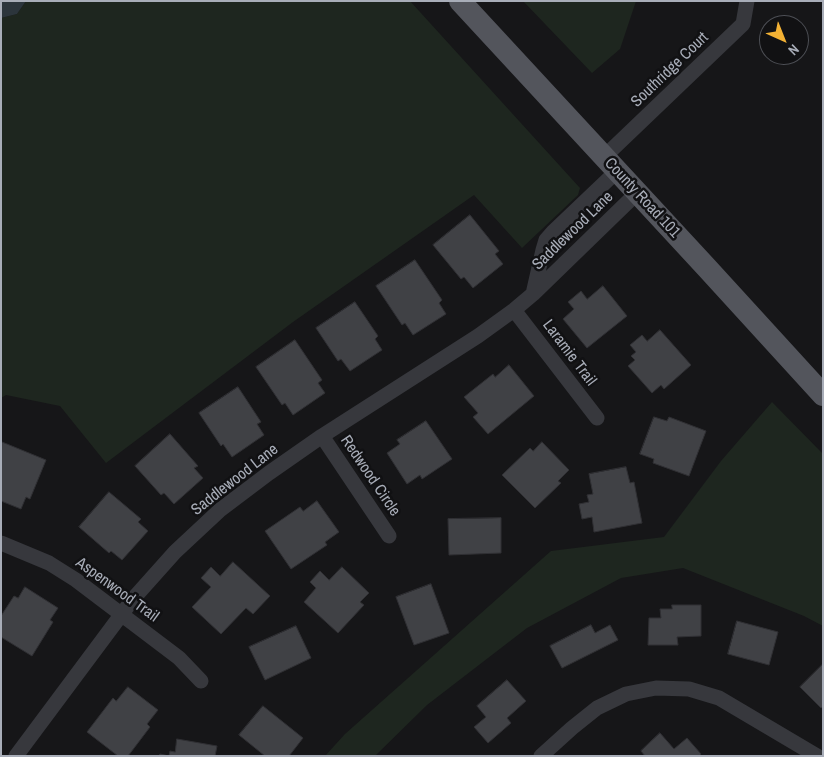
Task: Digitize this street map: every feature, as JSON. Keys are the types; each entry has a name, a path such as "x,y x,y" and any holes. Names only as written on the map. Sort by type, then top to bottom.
{"main road":[{"name":"County Road 101","path":"460,1 823,395"}],"street":[{"name":"Southridge Court","path":"610,164 743,24 747,1"},
{"name":"Saddlewood Lane","path":"532,294 546,240 610,164"},
{"name":"Saddlewood Lane","path":"16,756 133,599 175,552 220,510 322,436 478,336 514,310 637,192"},
{"name":"Laramie Trail","path":"514,310 597,418"},
{"name":"Redwood Circle","path":"322,436 389,536"},
{"name":"Aspenwood Trail","path":"1,543 49,563 76,580 179,658 202,681"},
{"path":"541,756 597,708 626,694 656,688 689,689 719,698 818,756"}],"shaded area":[{"path":"1,1 26,1 17,14 1,18"},
{"path":"26,1 410,1 580,188 578,195 522,248 474,195 293,322 106,463 60,406 6,395 1,398 1,18 17,14"},
{"path":"523,1 636,1 620,49 592,73"},
{"path":"772,402 823,454 823,626 804,616 683,568 621,578 527,628 427,705 375,756 325,756 345,734 551,551 664,537 721,461"}],"building":[{"path":"470,215 499,251 495,254 503,264 473,288 464,277 461,279 433,245"},
{"path":"415,260 442,300 439,303 446,314 413,335 405,323 402,325 376,286"},
{"path":"603,286 627,316 587,348 563,319 574,309 568,302 581,291 587,299"},
{"path":"355,302 378,336 375,339 382,350 350,371 341,359 338,361 316,328"},
{"path":"660,330 691,365 664,389 661,385 652,393 628,366 635,360 631,356 636,352 630,345 642,335 647,341"},
{"path":"295,340 322,380 318,383 325,393 293,415 285,403 282,405 256,367"},
{"path":"509,365 534,396 488,434 473,417 478,413 464,397 493,374 495,377"},
{"path":"238,387 261,422 257,424 264,435 232,457 223,444 221,446 199,413"},
{"path":"654,417 667,421 669,417 706,431 689,476 653,463 654,459 640,454"},
{"path":"426,421 452,459 422,479 420,475 407,484 387,453 400,444 397,440"},
{"path":"170,434 198,466 194,468 203,478 174,504 164,493 161,495 135,466"},
{"path":"2,442 46,460 30,499 26,497 21,509 1,501"},
{"path":"542,442 569,470 558,481 561,483 535,508 502,475 530,448 533,451"},
{"path":"626,467 630,483 634,482 642,523 594,532 592,517 582,519 579,504 589,502 587,495 593,494 589,474"},
{"path":"109,492 141,519 138,522 148,531 122,560 111,551 109,553 79,527"},
{"path":"317,501 339,532 325,542 327,545 291,569 265,531 300,507 303,511"},
{"path":"501,518 501,553 449,555 448,519"},
{"path":"233,562 270,596 253,614 246,608 221,634 192,607 211,587 201,578 211,567 220,576"},
{"path":"342,567 369,593 360,602 364,605 338,633 304,602 316,588 310,582 320,571 329,580"},
{"path":"431,584 449,633 414,645 396,597"},
{"path":"25,587 58,608 50,620 53,622 32,656 1,637 1,616 14,596 18,598"},
{"path":"672,605 701,605 701,636 677,637 678,645 648,645 649,618 661,618 660,609 672,609"},
{"path":"737,621 778,632 769,665 728,654"},
{"path":"591,625 595,633 610,625 618,640 562,668 550,646"},
{"path":"296,626 311,658 265,680 249,647"},
{"path":"823,664 823,706 821,708 800,687"},
{"path":"507,680 526,701 507,718 511,723 488,743 474,727 486,717 477,706"},
{"path":"128,687 158,710 147,724 150,727 128,756 118,756 87,732 113,698 116,701"},
{"path":"263,706 303,738 289,756 265,756 239,735"},
{"path":"660,733 674,749 687,738 701,754 699,756 645,756 641,751"},
{"path":"177,739 217,746 215,756 169,756 170,751 175,752"}]}
